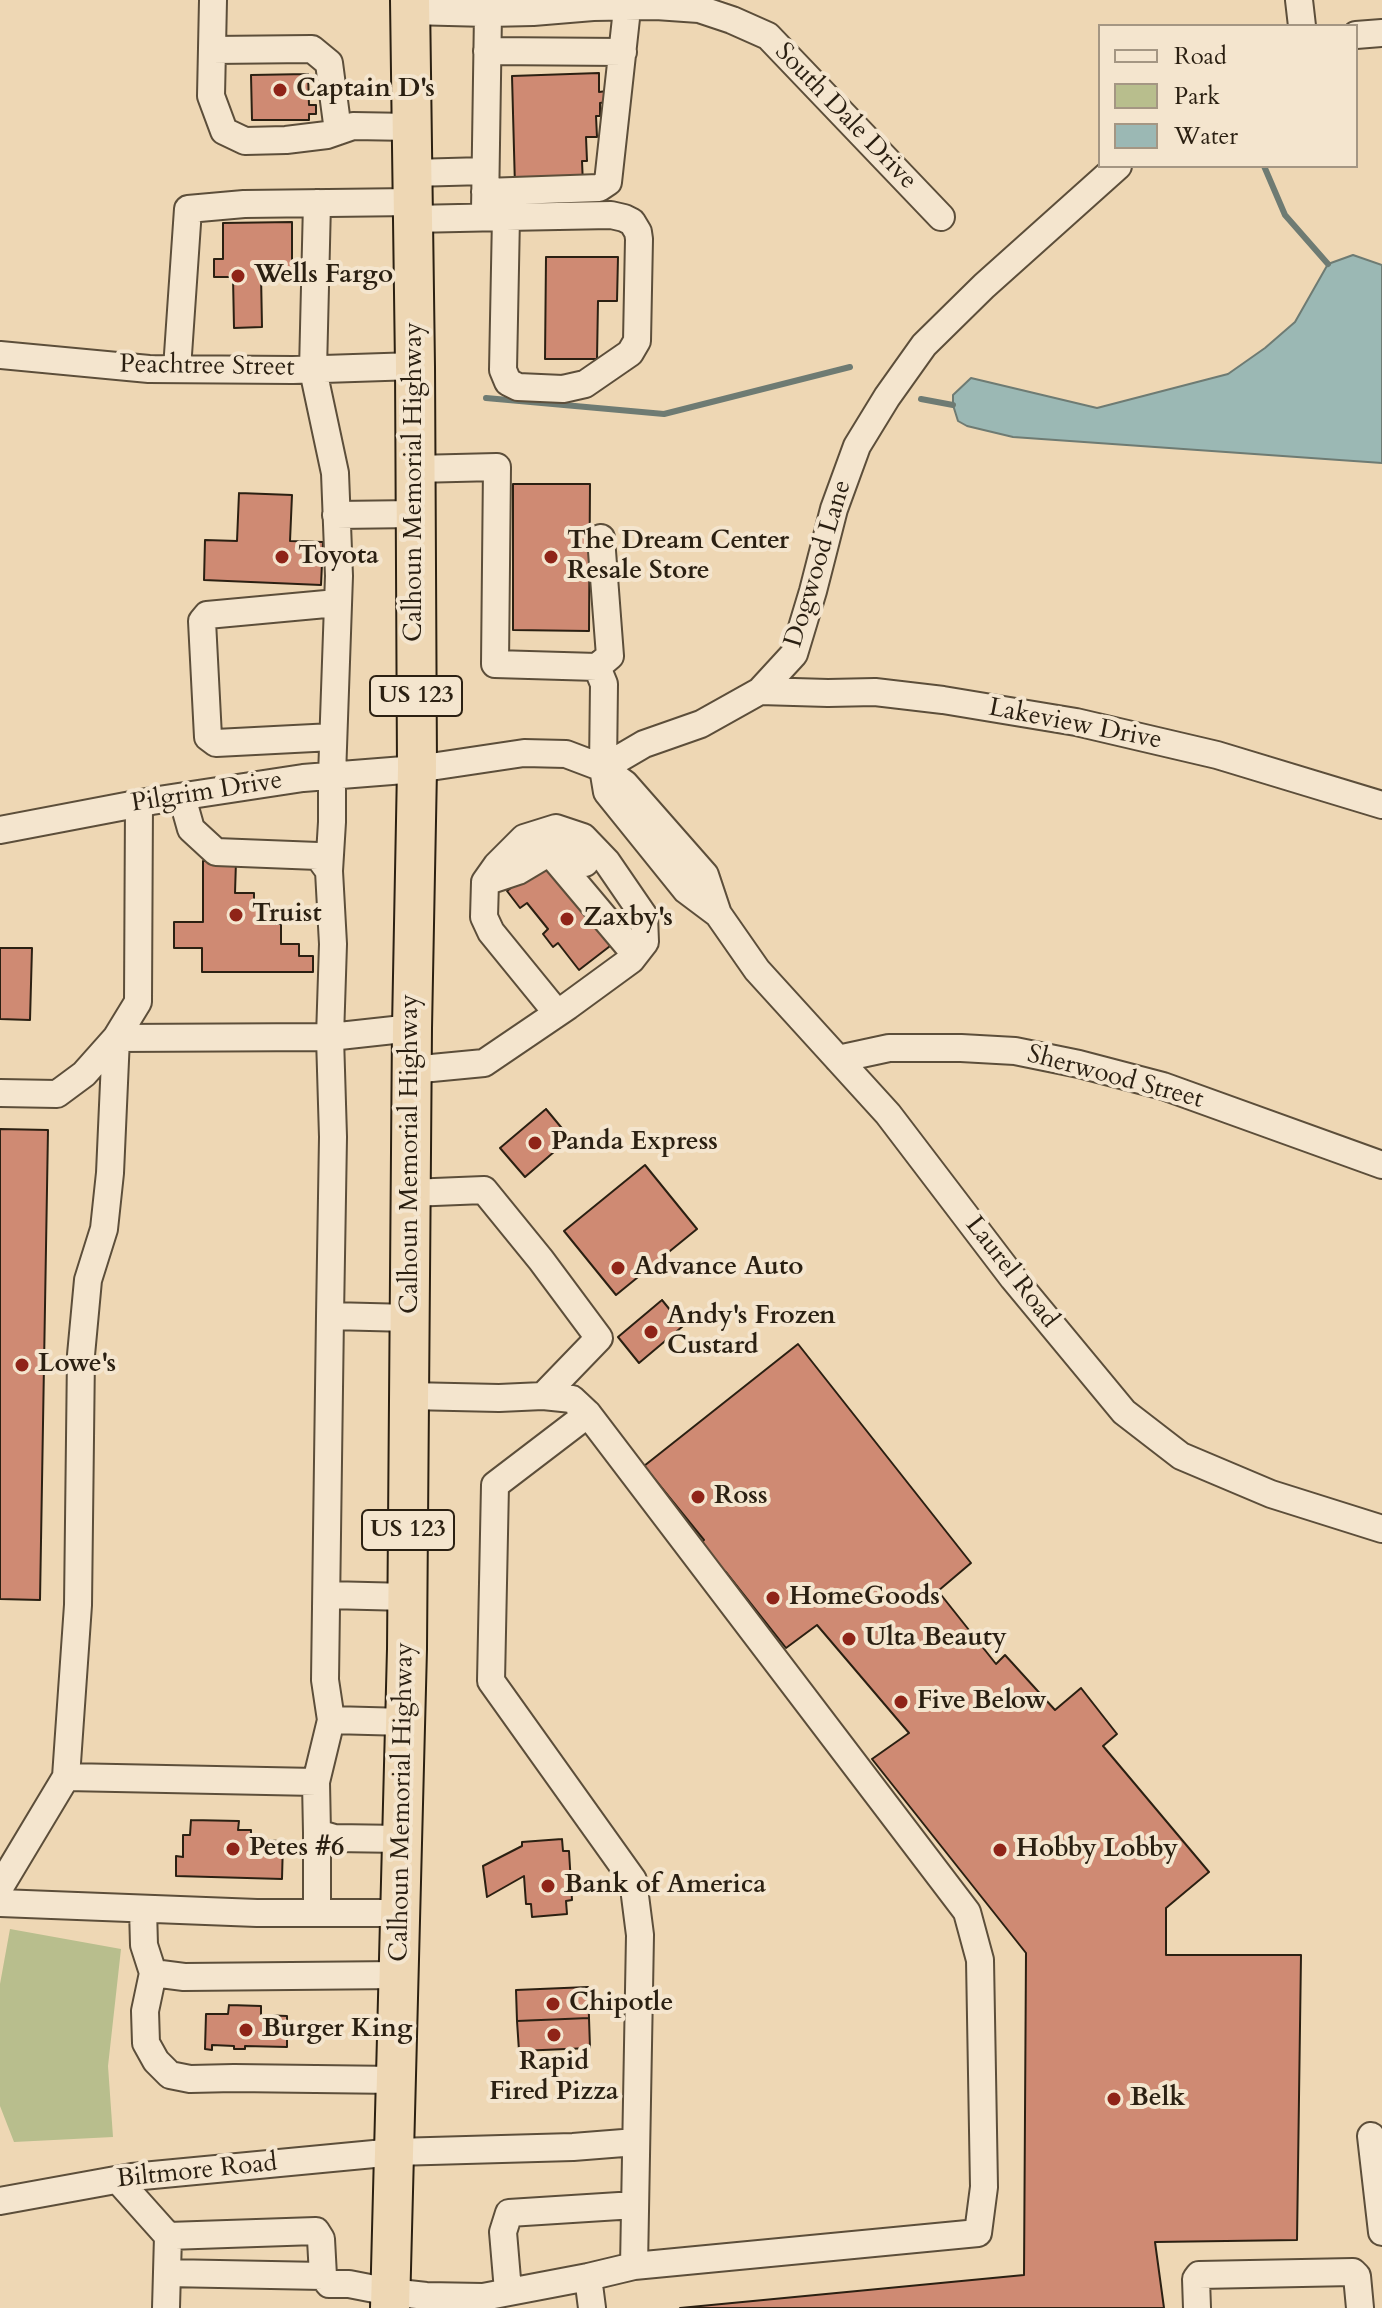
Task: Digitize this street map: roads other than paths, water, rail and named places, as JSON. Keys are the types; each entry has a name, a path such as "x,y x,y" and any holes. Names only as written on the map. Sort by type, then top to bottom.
{"highway":[{"name":"Calhoun Memorial Highway","path":"390,2300 406,1722 411,1070 417,769 410,6"}],"street":[{"path":"213,0 211,96 224,131 245,141 327,135 353,126 411,127"},
{"path":"1299,0 1302,24"},
{"path":"177,369 188,209 412,198 490,199 605,186 608,182 628,3"},
{"name":"South Dale Drive","path":"410,6 488,13 532,6 593,7 628,3 699,9 768,36 941,217"},
{"path":"412,198 490,199 611,215 632,222 638,232 637,341 630,353 585,384 563,389 518,387 508,382 503,370 490,199 488,13"},
{"path":"1358,35 1382,33"},
{"path":"212,50 312,49 329,63 338,131"},
{"path":"487,51 623,52"},
{"name":"Dogwood Lane","path":"603,768 644,744 701,724 760,691 794,654 834,509 857,446 887,397 924,345 984,286 1116,168"},
{"path":"317,203 313,370 335,473 339,576 329,871 333,944 330,1037 333,1137 325,1680 331,1720 316,1782 317,1913"},
{"name":"Peachtree Street","path":"0,355 149,369 313,370 415,366"},
{"path":"415,469 497,467 495,664 597,667 610,656 601,538"},
{"path":"336,515 416,514"},
{"path":"333,737 216,743 208,737 202,621 207,615 337,603"},
{"path":"417,769 524,753 566,754 603,768 604,684 597,667"},
{"name":"Lakeview Drive","path":"760,691 875,692 1076,722 1217,755 1382,805"},
{"name":"Laurel Road","path":"603,768 607,792 686,890 718,914"},
{"name":"Laurel Road","path":"603,768 625,784 705,875 718,914 757,970 888,1114 1013,1278 1124,1412 1181,1456 1271,1494 1382,1529"},
{"name":"Pilgrim Drive","path":"0,830 139,803 332,776 417,769"},
{"path":"182,797 191,829 216,852 318,856 329,871"},
{"path":"0,1093 57,1094 84,1074 116,1038 138,1002 139,803"},
{"path":"411,1070 484,1063 562,1010 631,960 640,948 644,916 607,862 583,837 556,828 524,838 497,865 485,882 484,917 491,932 562,1010"},
{"path":"607,862 641,833"},
{"path":"485,882 518,871 550,853 640,948"},
{"path":"116,1038 330,1037 412,1028"},
{"path":"0,1887 66,1777 78,1605 81,1355 88,1280 104,1229 116,1038"},
{"name":"Sherwood Street","path":"838,1059 889,1048 1015,1051 1163,1086 1382,1165"},
{"path":"410,1193 484,1190 599,1338 543,1396"},
{"path":"330,1316 410,1318"},
{"path":"168,2236 316,2231 321,2239 323,2276 329,2284 349,2284 390,2300 426,2296 491,2298 634,2266 978,2233 984,2187 980,1960 967,1912 588,1414 572,1399 543,1396 409,1396"},
{"path":"588,1414 495,1485 491,1681 633,1880 640,1935 634,2266"},
{"path":"327,1595 408,1597"},
{"path":"331,1720 406,1722"},
{"path":"66,1777 316,1782"},
{"path":"317,1833 334,1838 403,1839"},
{"path":"0,1903 143,1909 401,1913"},
{"path":"143,1909 144,1945 153,1973 145,2011 146,2043 156,2061 170,2075 190,2079 397,2080"},
{"path":"153,1973 184,1977 399,1975"},
{"path":"1371,2136 1382,2232"},
{"name":"Biltmore Road","path":"2,2196 118,2180 395,2152 636,2142"},
{"path":"118,2180 168,2236 166,2308"},
{"path":"491,2298 509,2213 635,2205"},
{"path":"1197,2308 1196,2279 1199,2275 1353,2272 1357,2276 1360,2308"},
{"path":"167,2273 323,2276"},
{"path":"588,2277 592,2308"}],"water":[{"path":"1353,255 1382,265 1382,463 1013,437 958,421 953,395 971,378 1097,408 1228,374 1295,322 1328,264"}],"waterway":[{"path":"1265,168 1285,215 1328,264"},
{"path":"486,398 664,414 850,367"},
{"path":"921,399 953,405"}],"place":[{"name":"Captain D's","path":"280,90"},
{"name":"Wells Fargo","path":"238,276"},
{"name":"Toyota","path":"282,557"},
{"name":"The Dream Center Resale Store","path":"551,557"},
{"name":"Truist","path":"236,915"},
{"name":"Zaxby's","path":"567,919"},
{"name":"Panda Express","path":"535,1143"},
{"name":"Advance Auto","path":"618,1268"},
{"name":"Andy's Frozen Custard","path":"651,1332"},
{"name":"Lowe's","path":"22,1365"},
{"name":"Ross","path":"698,1497"},
{"name":"HomeGoods","path":"773,1598"},
{"name":"Ulta Beauty","path":"849,1639"},
{"name":"Five Below","path":"901,1702"},
{"name":"Petes #6","path":"233,1849"},
{"name":"Hobby Lobby","path":"1000,1850"},
{"name":"Bank of America","path":"548,1886"},
{"name":"Chipotle","path":"553,2004"},
{"name":"Burger King","path":"246,2030"},
{"name":"Rapid Fired Pizza","path":"554,2035"},
{"name":"Belk","path":"1114,2099"}]}
